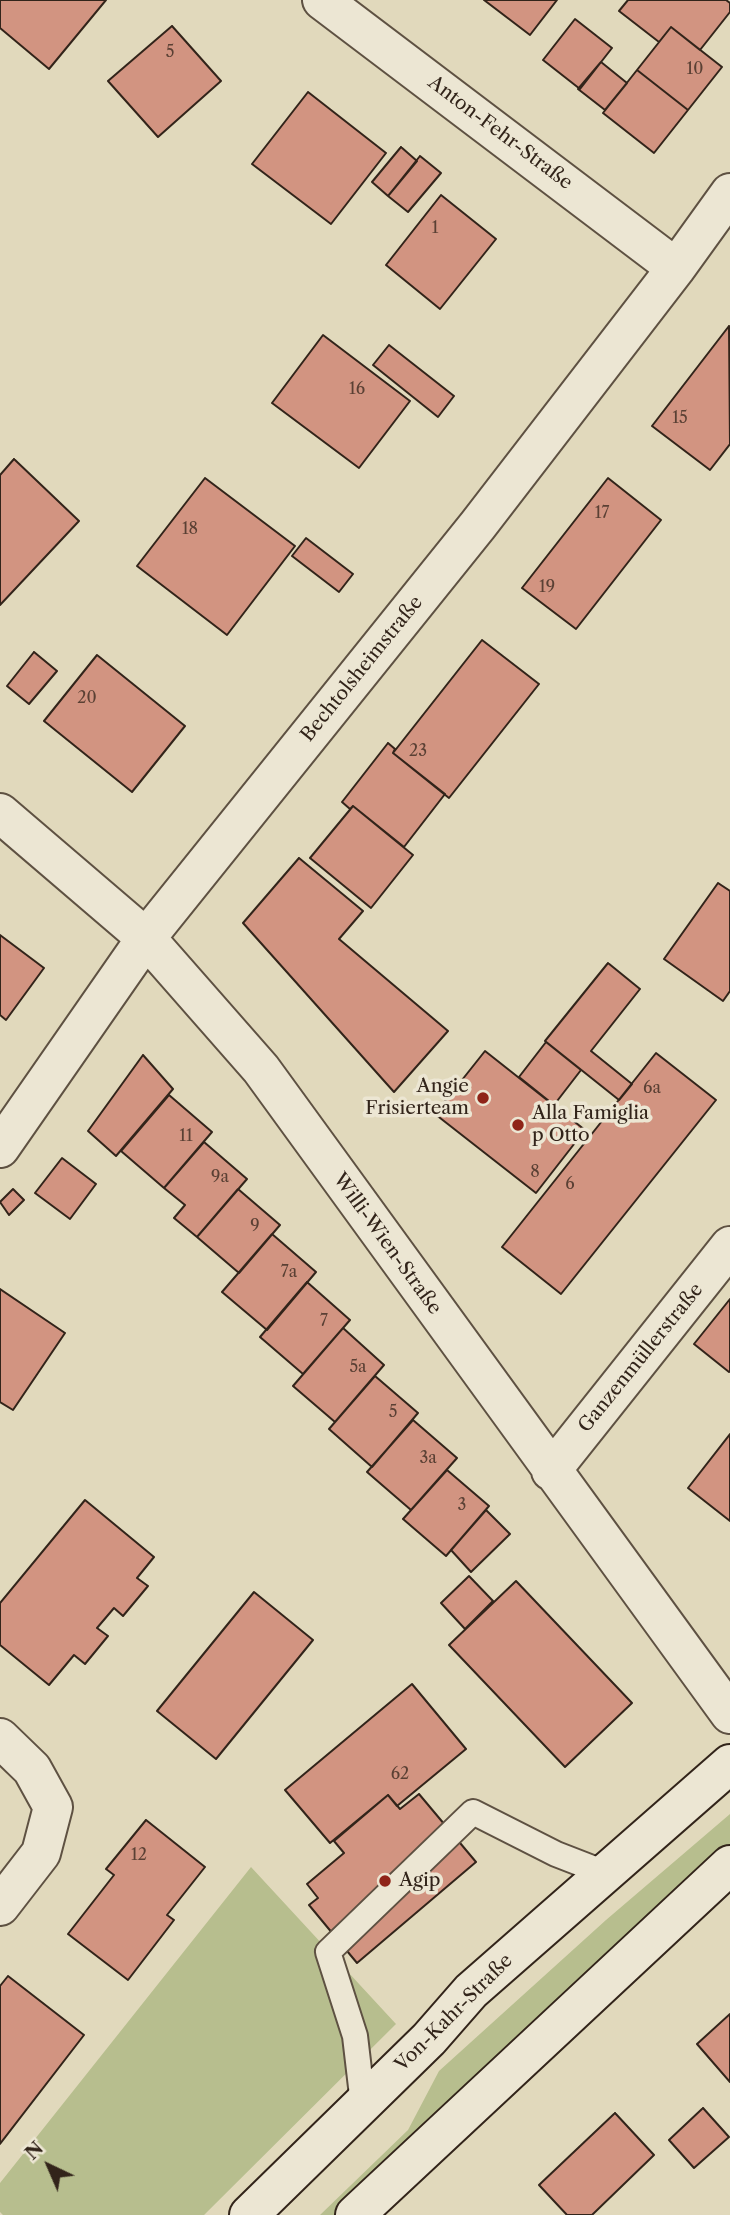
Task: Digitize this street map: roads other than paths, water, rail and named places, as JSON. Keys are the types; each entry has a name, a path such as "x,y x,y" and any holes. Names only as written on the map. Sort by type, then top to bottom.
{"street":[{"name":"Anton-Fehr-Straße","path":"322,0 676,268"},
{"name":"Bechtolsheimstraße","path":"0,1148 146,938 478,525 676,268 730,193"},
{"name":"Willi-Wien-Straße","path":"0,813 146,938 261,1069 730,1714"},
{"name":"Ganzenmüllerstraße","path":"551,1471 730,1245"},
{"path":"0,1738 32,1769 52,1807 41,1853 0,1906"},
{"name":"Von-Kahr-Straße","path":"249,2215 363,2105 471,1991 730,1764"},
{"path":"355,2215 730,1865"}],"lane":[{"path":"363,2105 355,2036 328,1952 473,1812 556,1854 605,1873"}],"place":[{"name":"Angie Frisierteam","path":"483,1098"},
{"name":"Alla Famiglia p Otto","path":"518,1125"},
{"name":"Agip","path":"385,1881"}]}
